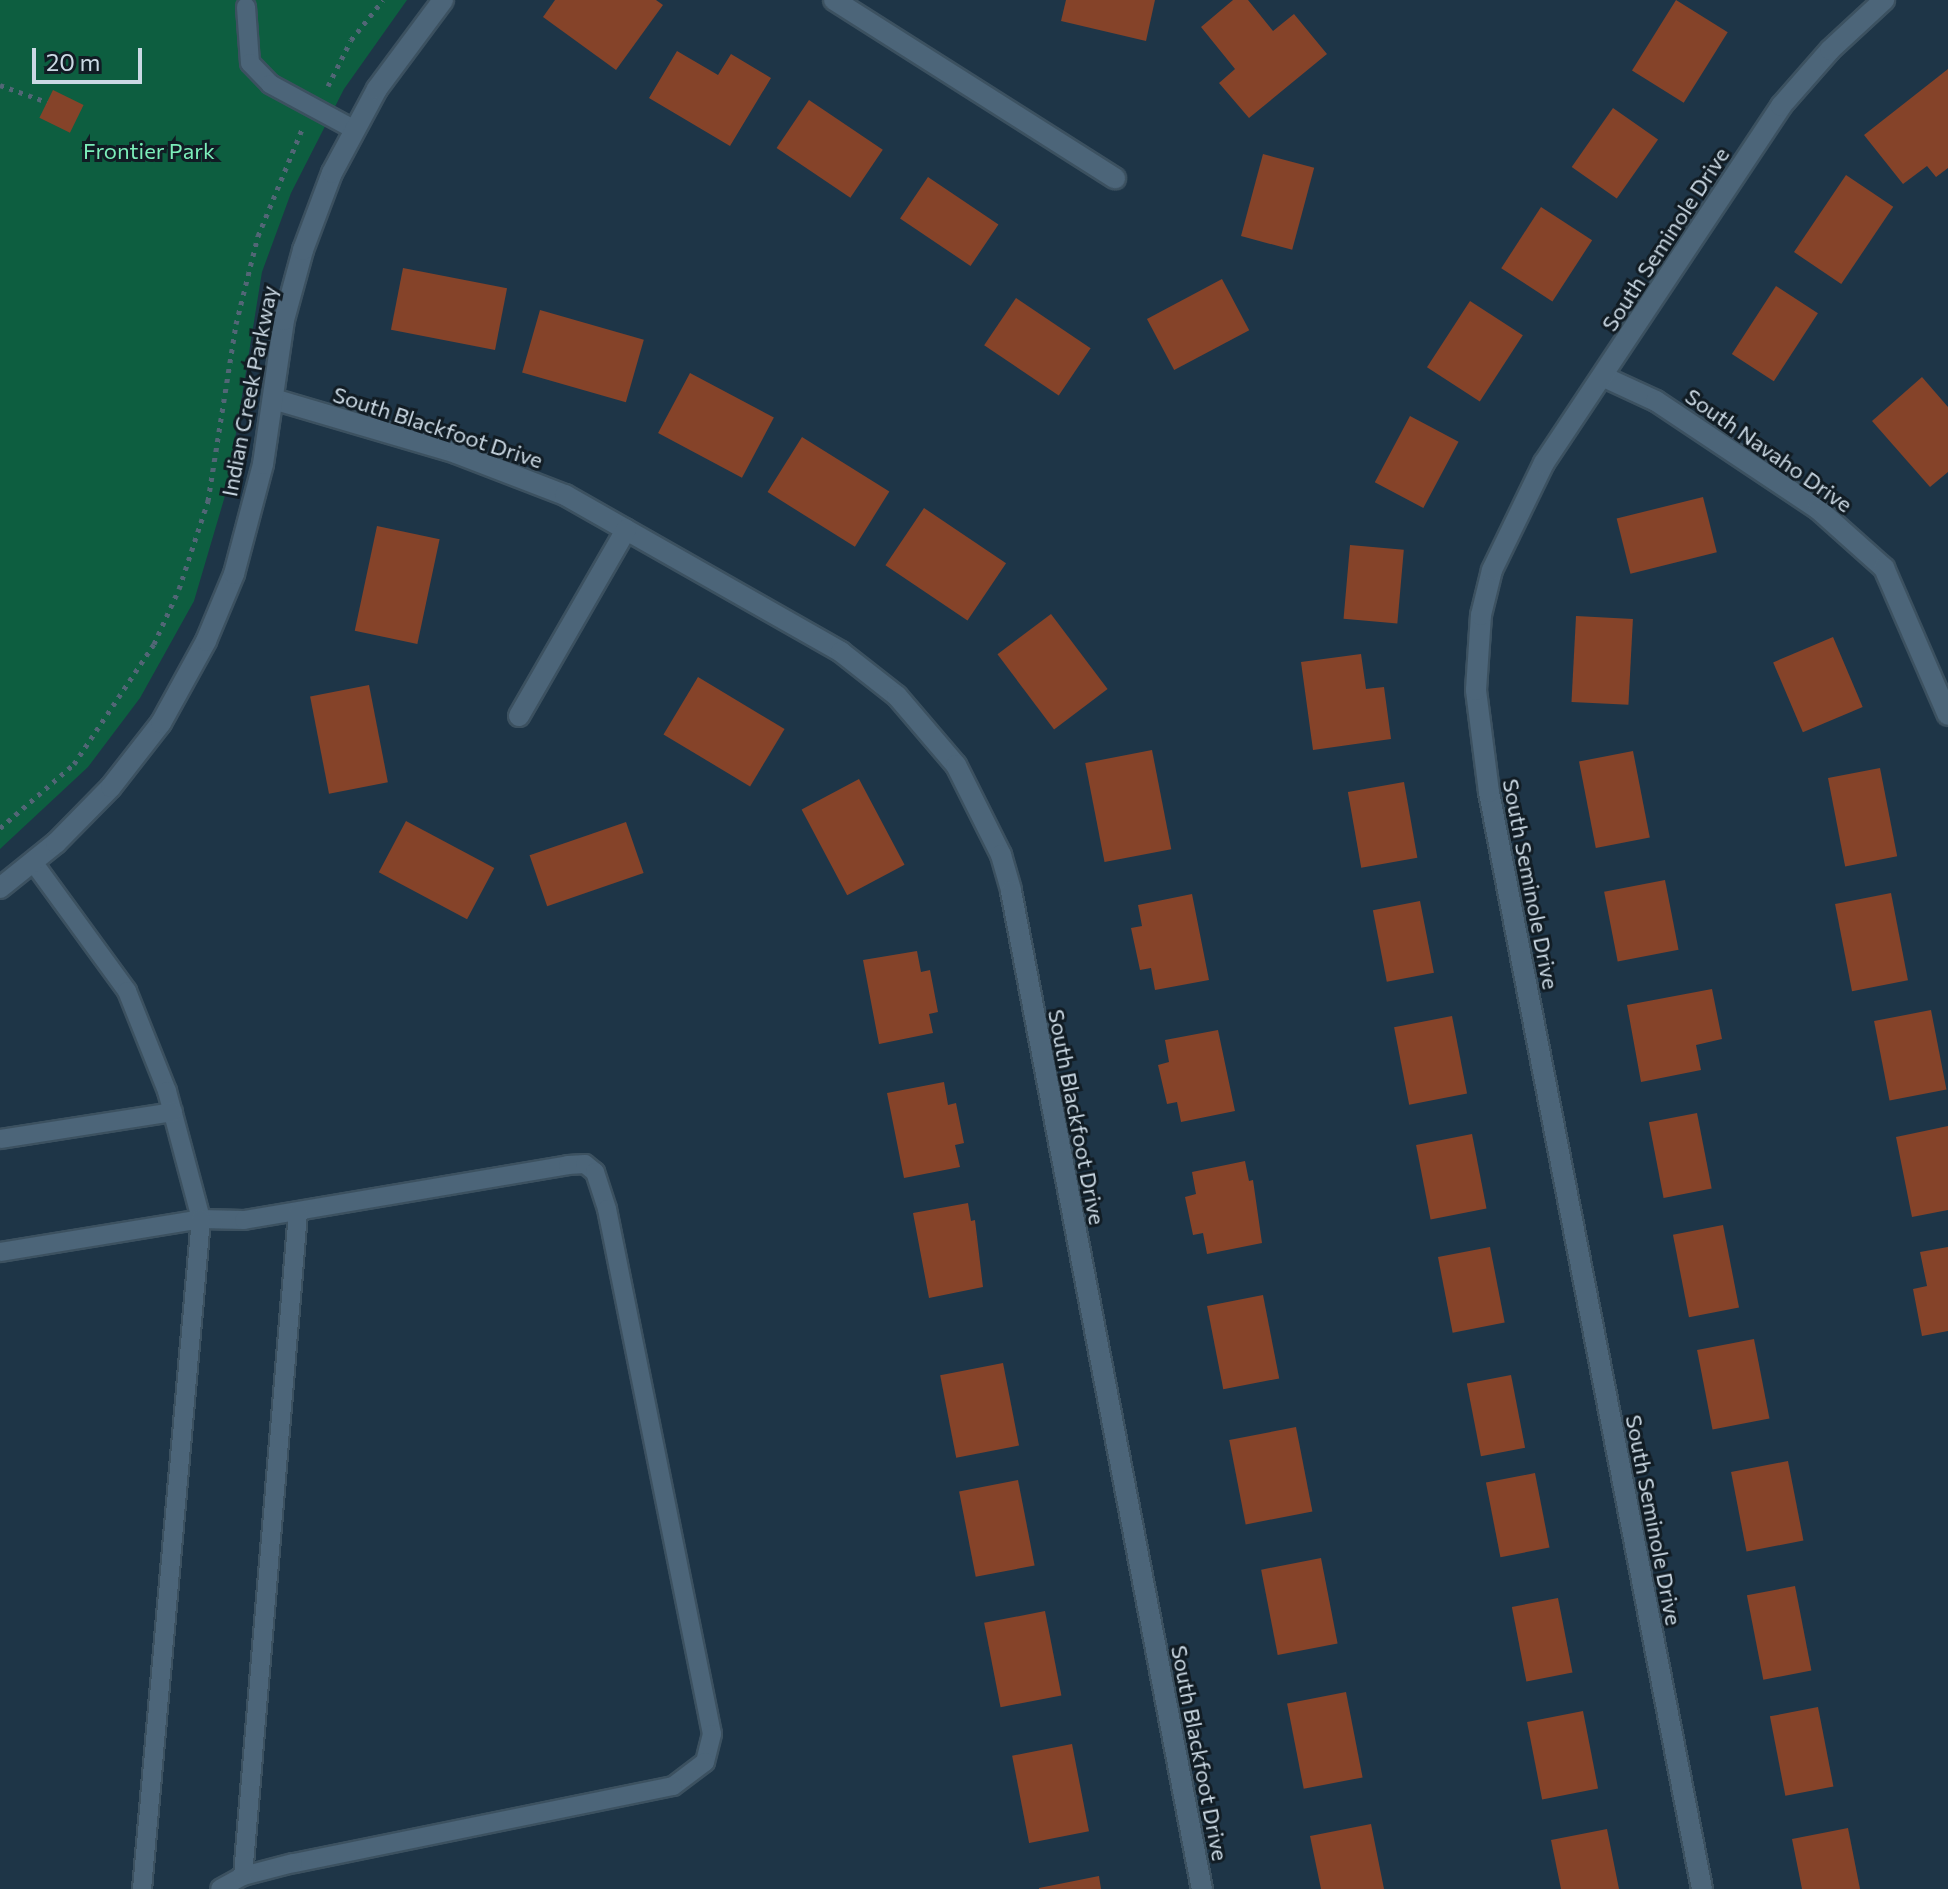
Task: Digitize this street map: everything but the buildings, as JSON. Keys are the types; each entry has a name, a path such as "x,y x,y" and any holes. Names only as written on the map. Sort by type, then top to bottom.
{"street":[{"name":"Indian Creek Parkway","path":"0,888 33,862 111,787 161,723 206,641 234,574 263,464 284,320 303,250 355,130 377,89 443,0"},
{"path":"834,0 1115,178"},
{"name":"South Seminole Drive","path":"1702,1889 1489,792 1476,690 1481,615 1492,570 1519,504 1781,106 1884,0"},
{"name":"South Navaho Drive","path":"1604,377 1656,401 1805,500 1884,568 1948,715"},
{"name":"South Blackfoot Drive","path":"273,399 456,453 565,495 841,652 897,696 956,765 1001,855 1202,1889"},
{"path":"519,716 626,530"}],"lane":[{"path":"246,7 250,63 270,84 355,130"},
{"path":"33,862 82,922 127,991 173,1112 201,1219 172,1502 142,1889"},
{"path":"0,1139 173,1112"},
{"path":"0,1252 201,1219 244,1220 298,1212 568,1165 585,1164 595,1172 610,1225 711,1748 692,1775 673,1786 243,1876 220,1889"},
{"path":"243,1876 298,1212"}],"path":[{"path":"0,828 74,764 154,644 179,589 208,501 236,324 258,236 294,142 317,108 351,40 383,0"},
{"path":"0,85 47,102"}],"green space":[{"name":"Frontier Park","path":"0,0 407,0 344,89 291,193 262,272 227,489 194,601 140,698 88,767 0,849"}]}
